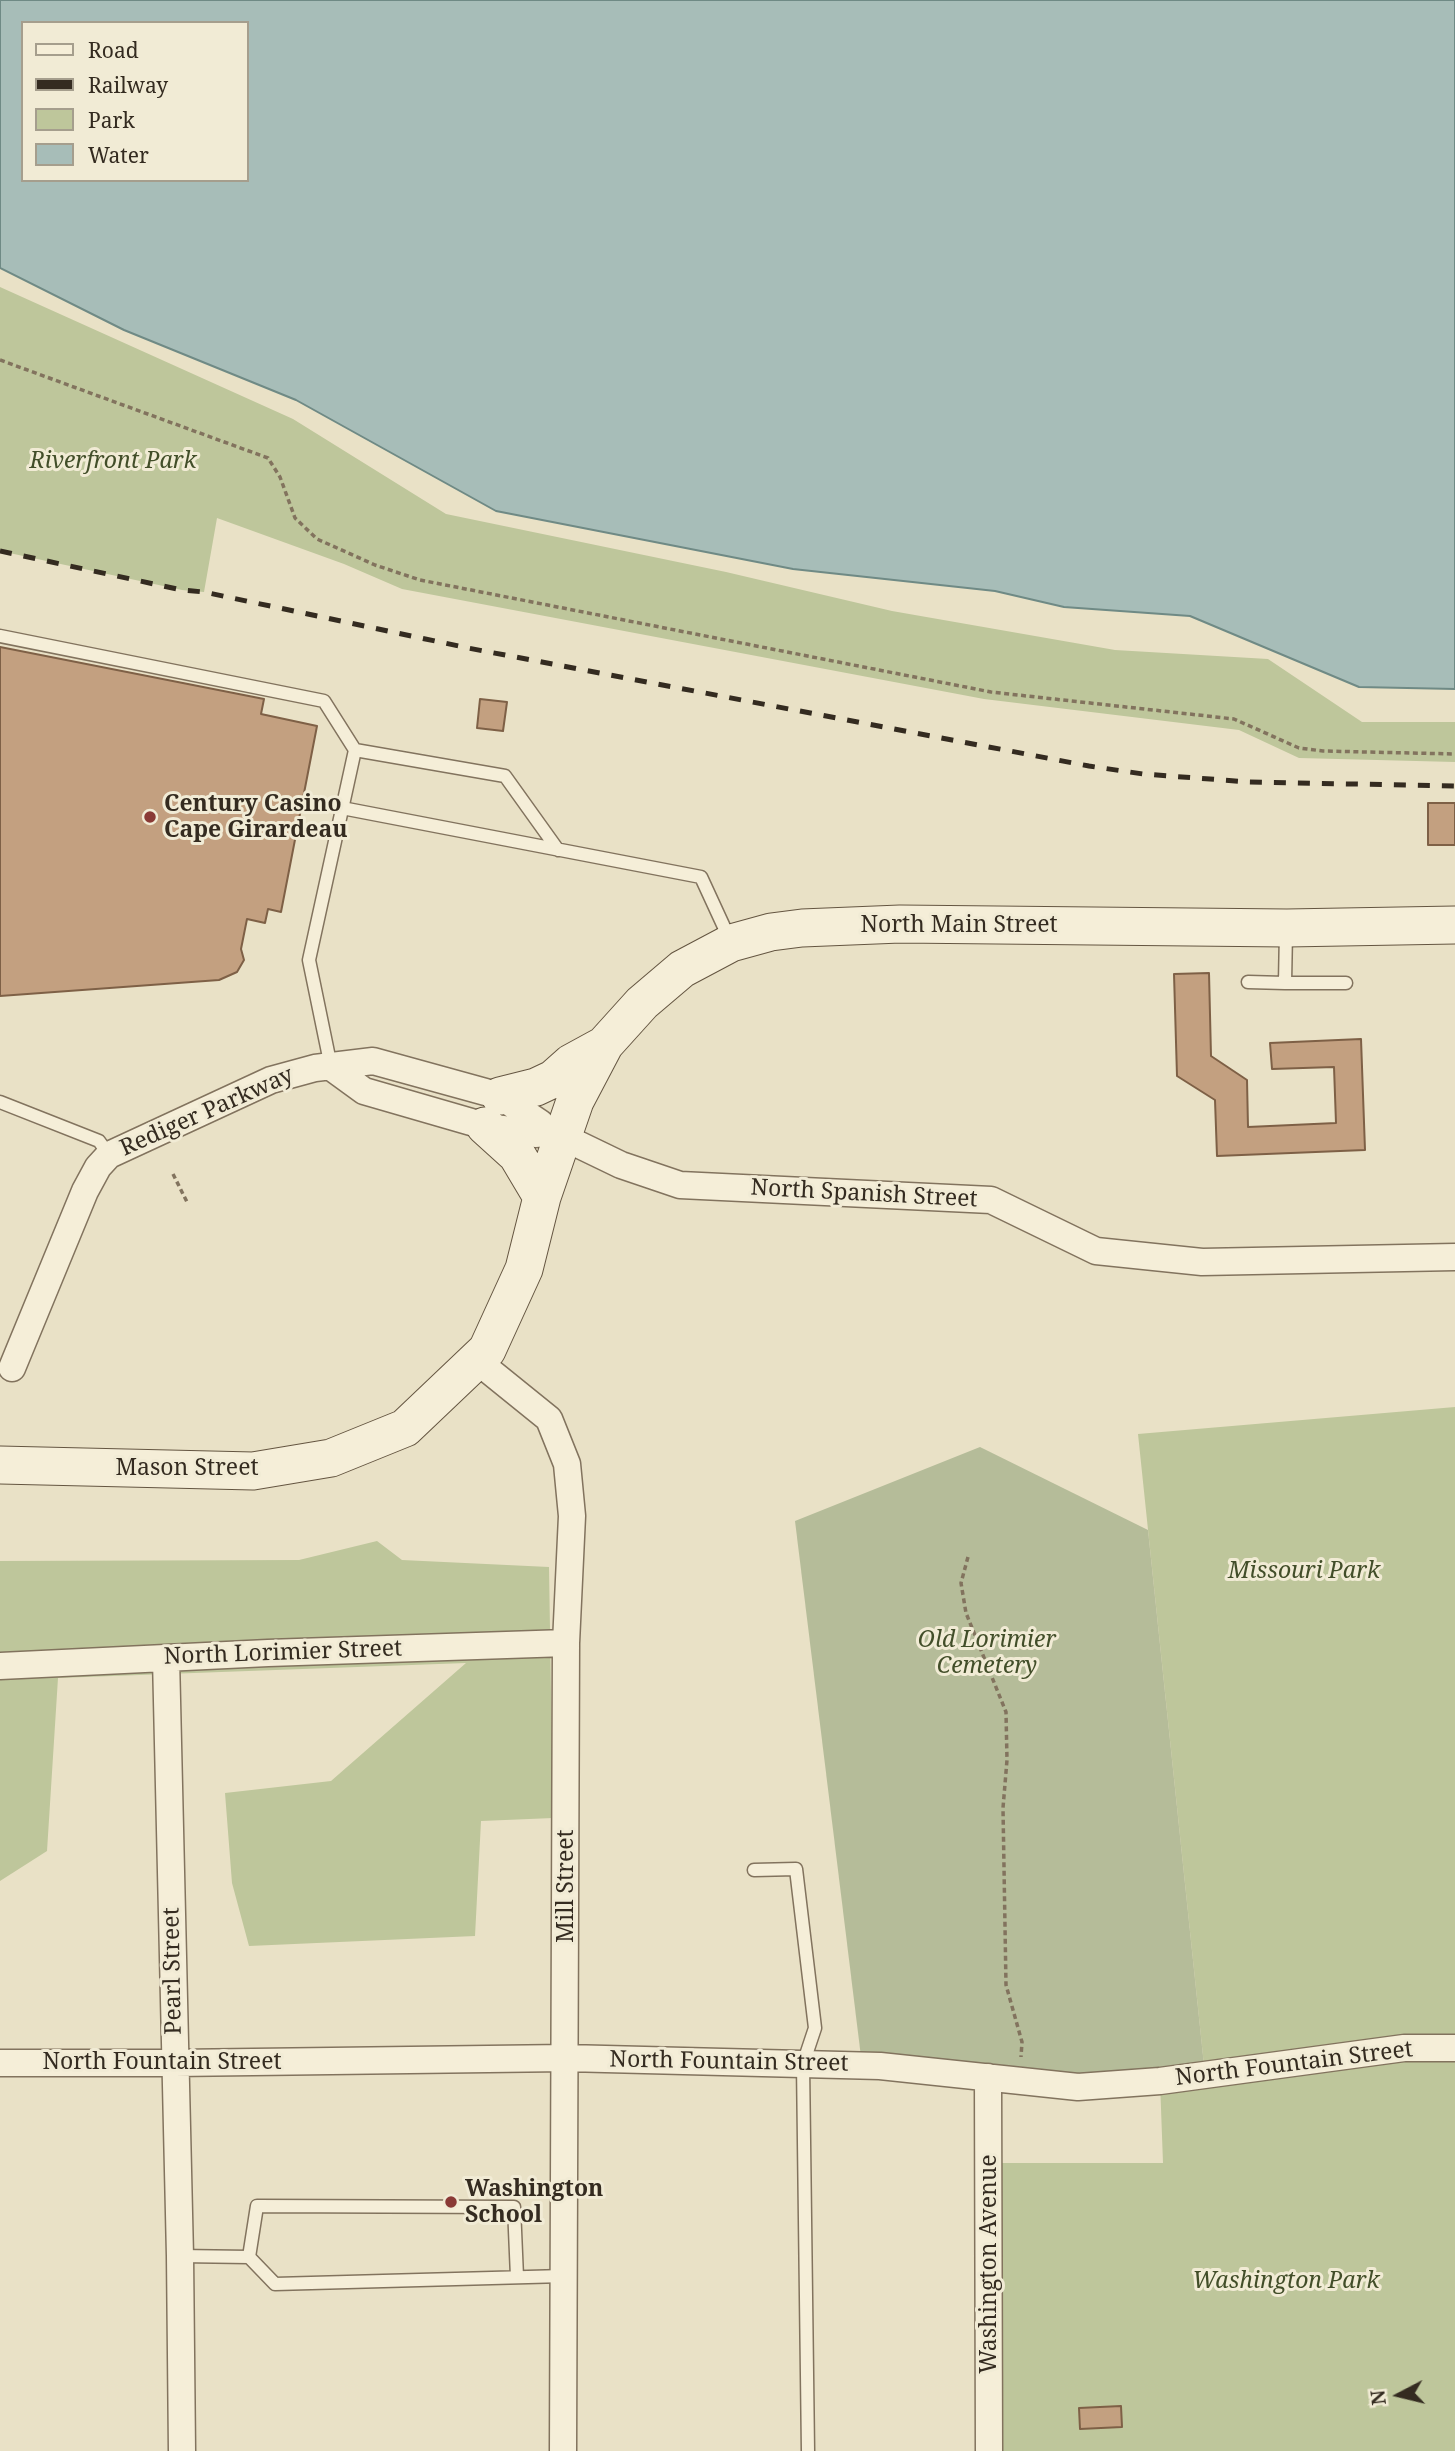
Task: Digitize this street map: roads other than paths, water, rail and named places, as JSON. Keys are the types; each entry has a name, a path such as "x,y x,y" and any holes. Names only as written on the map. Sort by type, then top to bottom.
{"main road":[{"name":"North Main Street","path":"556,1135 605,1044 642,1003 682,969 731,943 771,932 841,926 1029,923 1287,928 1455,925"},
{"path":"542,1197 493,1111 553,1079 571,1063 605,1044"},
{"name":"Mason Street","path":"0,1465 253,1471 331,1458 405,1428 487,1350 524,1269 556,1135"}],"street":[{"name":"Rediger Parkway","path":"12,1368 85,1191 98,1167 109,1155 271,1080 304,1070 373,1061 493,1111 540,1123 556,1135"},
{"name":"North Spanish Street","path":"556,1135 621,1165 680,1185 991,1200 1096,1251 1202,1262 1455,1257"},
{"name":"Mill Street","path":"476,1360 549,1419 568,1464 572,1516 566,1643 563,2451"},
{"name":"North Lorimier Street","path":"0,1666 566,1643"},
{"name":"Pearl Street","path":"166,1658 182,2451"},
{"name":"North Fountain Street","path":"0,2063 566,2058 880,2066 1078,2087 1160,2081 1404,2048 1455,2048"},
{"name":"Washington Avenue","path":"988,2077 989,2451"}],"lane":[{"path":"0,636 324,701 355,750 309,960 331,1067"},
{"path":"355,750 505,776 558,850"},
{"path":"342,808 701,877 731,943"},
{"path":"1286,983 1287,928"},
{"path":"1248,982 1346,983"},
{"path":"0,1102 99,1141 109,1155"},
{"path":"754,1870 796,1869 816,2028 803,2064 808,2451"},
{"path":"249,2257 257,2206 514,2207 517,2277"},
{"path":"180,2256 249,2257 275,2284 565,2276"}],"water":[{"path":"0,0 1455,0 1455,689 1359,687 1190,616 1064,607 995,591 793,569 496,511 296,400 124,330 0,268"}],"railway":[{"path":"0,551 468,648 1089,766 1143,774 1249,782 1455,786"}],"place":[{"name":"Century Casino Cape Girardeau","path":"150,817"},
{"name":"Washington School","path":"451,2202"}],"park label":[{"name":"Riverfront Park","path":"113,461"},
{"name":"Missouri Park","path":"1304,1571"},
{"name":"Old Lorimier Cemetery","path":"987,1653"},
{"name":"Washington Park","path":"1286,2281"}]}
